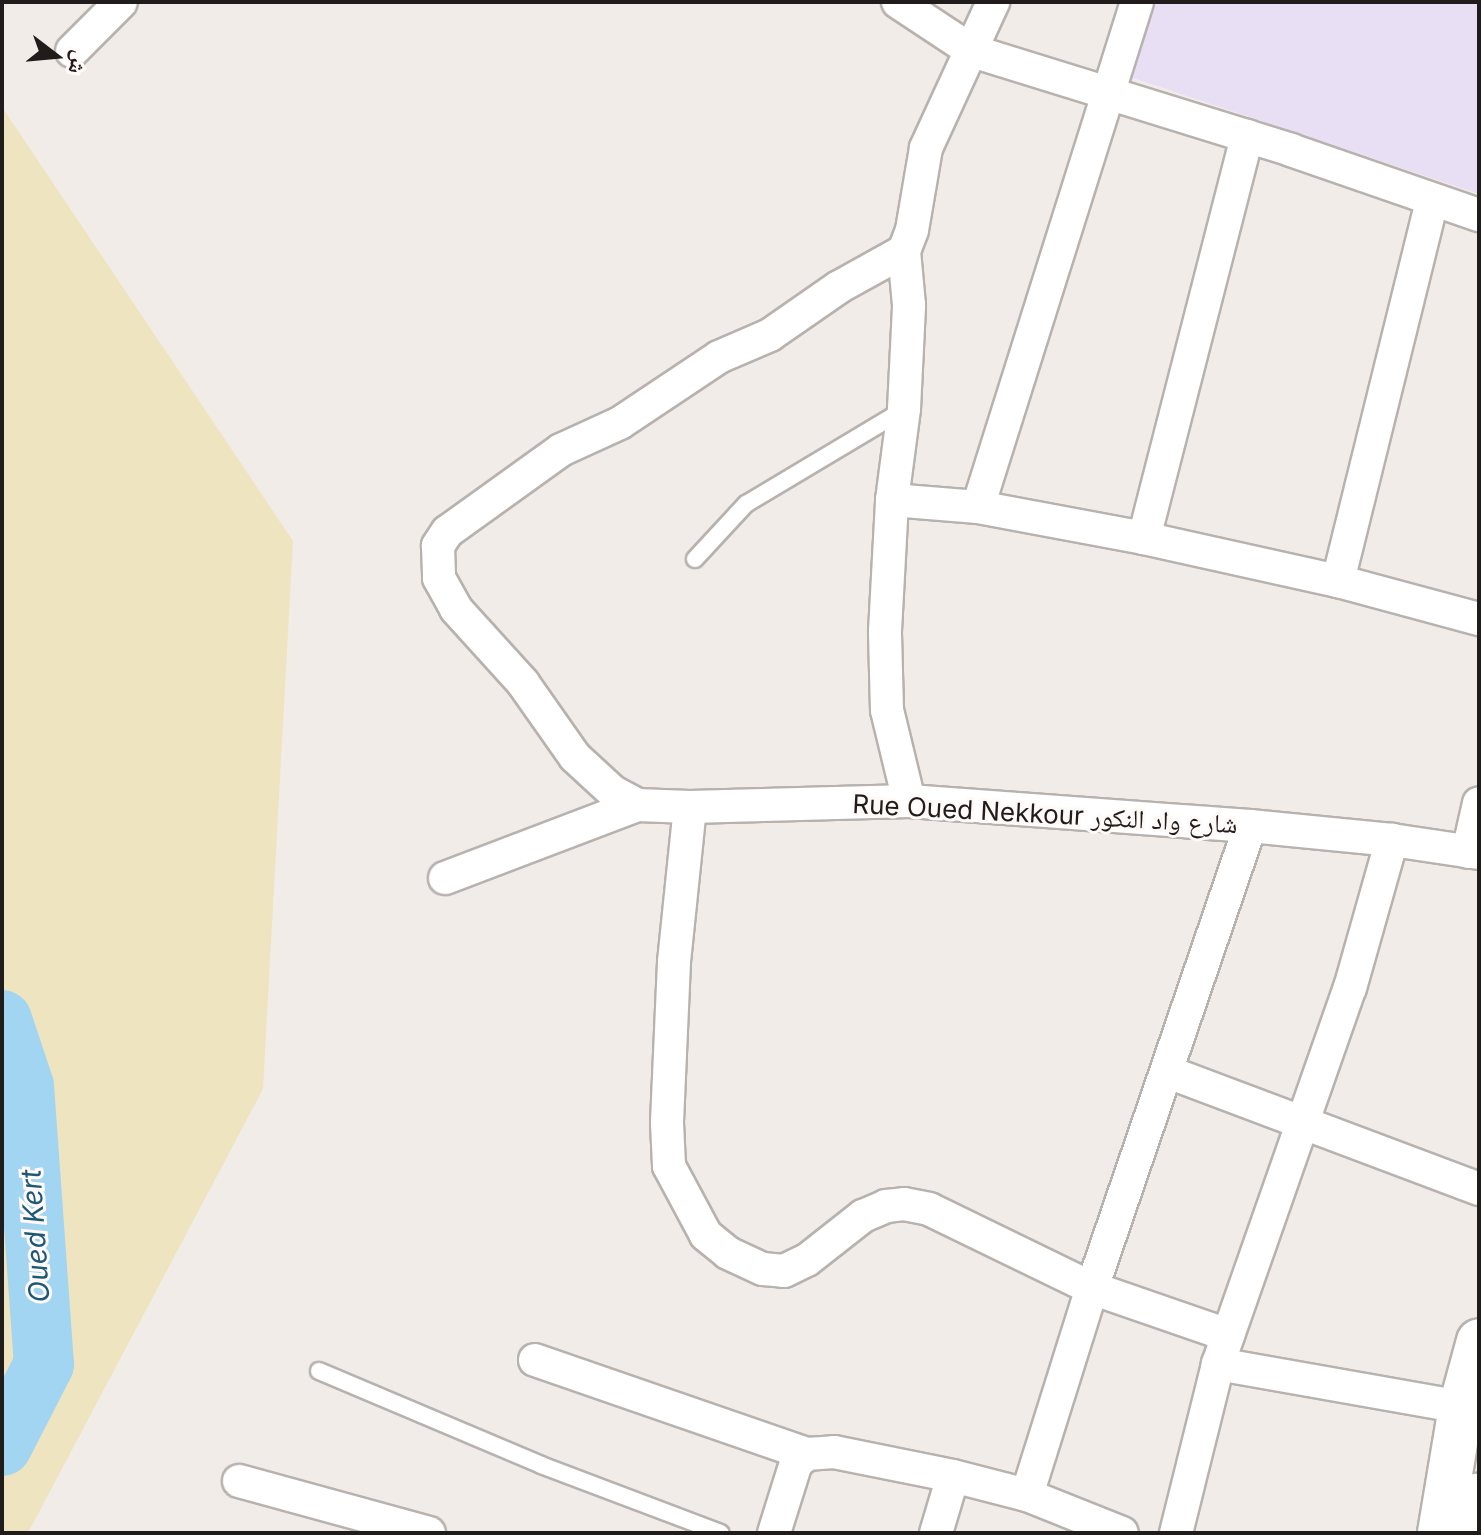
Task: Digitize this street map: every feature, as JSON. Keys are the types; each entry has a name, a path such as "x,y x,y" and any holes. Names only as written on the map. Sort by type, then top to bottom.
{"main road":[{"path":"1466,1514 1461,1407 1479,1341"}],"street":[{"path":"72,51 121,2"},
{"path":"898,2 972,51 1247,136 1479,215"},
{"path":"909,801 887,710 885,631 892,500 904,409 909,305 904,251 912,230 926,148 993,2"},
{"path":"978,507 1137,2"},
{"path":"1144,538 1247,136"},
{"path":"1338,581 1432,201"},
{"path":"637,805 613,792 575,757 523,683 456,609 439,578 438,546 447,532 561,450 620,423 719,357 770,335 839,287 904,251"},
{"path":"892,500 978,507 1144,538 1338,581 1479,619"},
{"name":"Rue Oued Nekkour شارع واد النکور","path":"637,805 690,807 909,801 1250,826 1392,840 1473,852"},
{"path":"1473,852 1479,803"},
{"path":"445,878 637,805"},
{"path":"690,807 674,962 667,1123 669,1166 706,1235 728,1253 751,1264 784,1271 807,1260 863,1216 886,1206 904,1204 929,1209 1223,1350 1461,1407"},
{"path":"1027,1495 1092,1288 1250,826"},
{"path":"1176,1533 1223,1350 1350,988 1392,840"},
{"path":"1168,1072 1479,1189"},
{"path":"535,1360 807,1454 834,1452 953,1476 1027,1495 1122,1533"},
{"path":"774,1533 796,1463 807,1454"},
{"path":"936,1533 953,1476"},
{"path":"239,1481 429,1533"}],"lane":[{"path":"695,559 746,504 904,409"},
{"path":"319,1371 541,1465 721,1533"}],"shaded area":[{"path":"1156,2 1479,2 1479,194 1130,77"}],"sand":[{"path":"2,107 293,541 263,1089 28,1533 2,1533"}],"waterway":[{"name":"Oued Kert","path":"2,1020 24,1086 44,1364 2,1446"}]}
